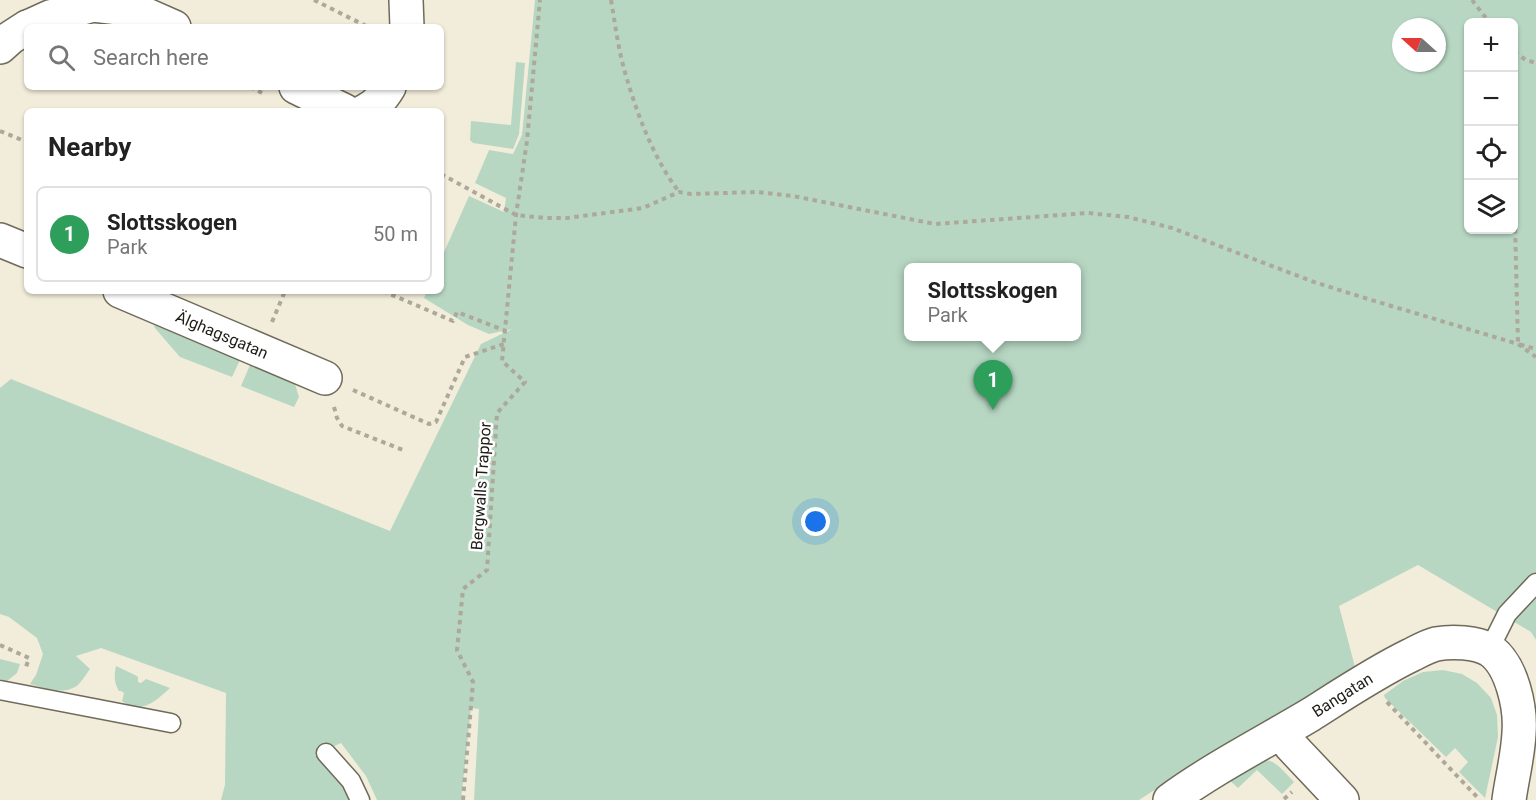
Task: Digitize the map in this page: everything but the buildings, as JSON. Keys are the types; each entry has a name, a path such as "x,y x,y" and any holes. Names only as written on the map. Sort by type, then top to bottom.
{"street":[{"path":"406,0 407,24"},
{"path":"34,24 93,5 129,5 167,24"},
{"path":"0,47 24,29"},
{"path":"302,90 339,108"},
{"path":"371,108 383,98 387,90"},
{"path":"0,240 24,250"},
{"name":"Älghagsgatan","path":"127,294 325,378"},
{"name":"Bangatan","path":"1170,800 1189,786 1377,673 1435,644 1457,642 1489,650"},
{"path":"1489,650 1504,663 1528,734 1509,800"},
{"path":"1281,732 1291,746 1342,800"}],"lane":[{"path":"1489,650 1507,614 1536,583"},
{"path":"9,691 171,723"},
{"path":"326,753 351,781 360,800"}],"path":[{"path":"314,0 363,24"},
{"name":"Bergwalls Trappor","path":"463,800 473,682 457,650 463,589 487,570 497,413 525,382 502,361 516,215 527,141 540,0"},
{"path":"611,0 623,67 644,130 679,192"},
{"path":"1472,0 1486,18"},
{"path":"1518,55 1536,63"},
{"path":"0,131 24,141"},
{"path":"444,177 516,215 545,218 567,218 643,208 679,192 691,194 757,192 793,196 935,224 1088,213 1128,217 1172,228 1368,300 1536,350"},
{"path":"1515,234 1518,344"},
{"path":"389,294 453,321 457,312 506,331"},
{"path":"325,378 429,424 436,423 465,357 504,344"},
{"path":"1518,344 1536,357"},
{"path":"325,378 337,418 342,426 403,450"},
{"path":"0,645 29,658 9,691"},
{"path":"1383,698 1480,800"}],"green space":[{"path":"535,0 1536,0 1536,640 1531,632 1418,565 1339,606 1356,671 1246,733 1139,800 474,800 479,709 471,708 461,800 377,800 366,776 341,743 319,753 351,800 221,800 225,785 226,693 101,648 76,656 90,669 80,683 73,688 61,691 30,684 36,675 43,654 37,638 9,617 0,614 0,388 11,379 390,531 481,344 512,329 489,334 468,325 424,298 426,294 444,294 444,252 469,196 504,212 506,198 475,183 489,150 513,154 522,135"},
{"path":"516,62 525,63 519,134 513,149 473,143 470,140 471,121 511,125"},
{"path":"155,325 240,360 232,377 180,357 154,327"},
{"path":"250,365 294,381 299,397 294,407 241,386"},
{"path":"0,659 20,664 17,673 7,681 0,679"},
{"path":"116,666 138,677 138,682 141,683 146,679 170,688 148,705 136,707 129,705 122,701 124,693 119,691 116,685"},
{"path":"1443,670 1462,674 1477,683 1491,698 1497,715 1498,737 1485,798 1459,772 1468,762 1455,748 1446,757 1384,695 1403,681 1423,672"},
{"path":"1264,760 1276,765 1294,782 1282,794 1257,770 1238,788 1227,778"}],"place":[{"name":"Slottsskogen","path":"993,410"}]}
